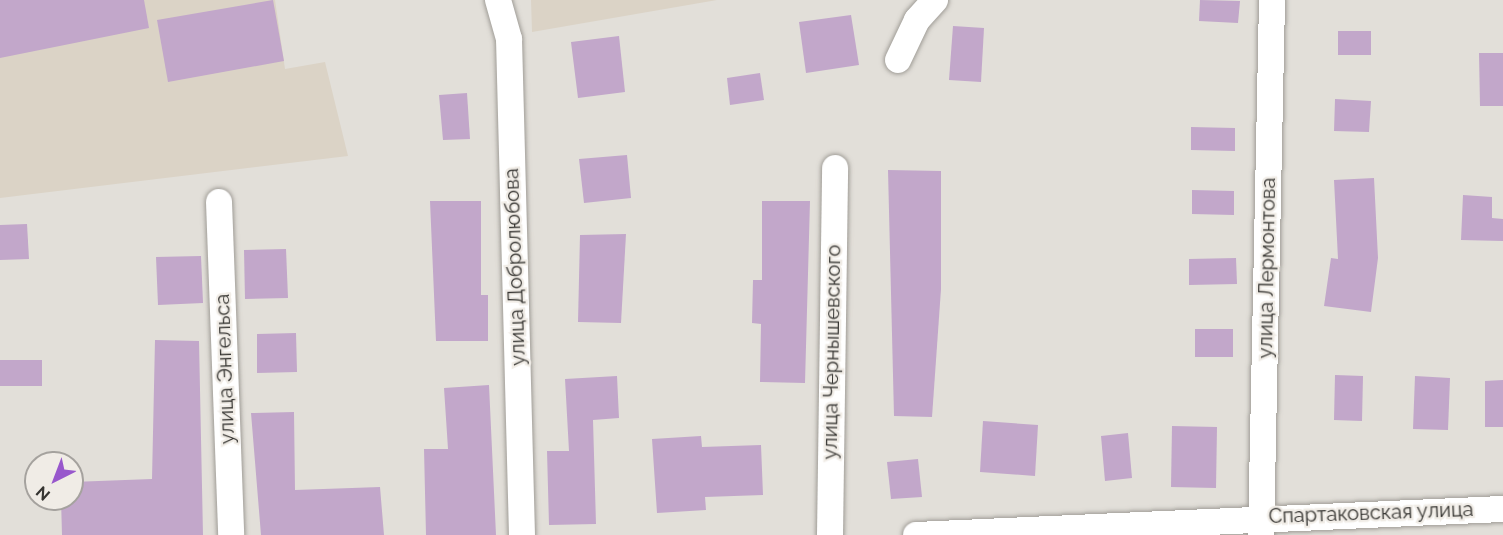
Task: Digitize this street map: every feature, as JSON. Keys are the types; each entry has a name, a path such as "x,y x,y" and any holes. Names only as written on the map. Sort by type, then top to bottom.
{"street":[{"name":"улица Добролюбова","path":"498,0 508,39 522,535"},
{"path":"898,60 917,20 935,0"},
{"name":"улица Лермонтова","path":"1261,526 1272,0"},
{"name":"улица Чернышевского","path":"830,535 835,168"},
{"name":"улица Энгельса","path":"219,202 231,535"},
{"name":"Спартаковская улица","path":"916,535 1261,526 1503,508"}],"shaded area":[{"path":"0,0 275,0 285,69 325,62 348,156 0,198"},
{"path":"531,0 717,0 532,32"}],"building":[{"path":"0,0 144,0 149,28 0,58"},
{"path":"273,0 284,61 168,82 157,20"},
{"path":"1200,0 1240,1 1238,23 1199,21"},
{"path":"851,15 859,65 806,73 799,22"},
{"path":"953,26 984,28 981,82 949,80"},
{"path":"1338,31 1371,31 1371,55 1338,55"},
{"path":"619,36 625,92 578,98 571,42"},
{"path":"1479,53 1503,53 1503,106 1480,106"},
{"path":"760,73 764,100 730,105 727,78"},
{"path":"467,93 470,139 443,140 439,95"},
{"path":"1335,99 1371,101 1369,132 1334,131"},
{"path":"1191,127 1235,128 1235,151 1191,150"},
{"path":"627,155 631,198 584,203 579,159"},
{"path":"888,170 941,171 941,289 932,417 894,416"},
{"path":"1374,178 1378,258 1371,312 1324,306 1331,258 1338,259 1334,180"},
{"path":"1192,190 1234,191 1234,215 1192,214"},
{"path":"1463,195 1492,197 1492,218 1503,219 1503,241 1461,240"},
{"path":"430,201 481,201 481,295 488,295 488,341 436,341"},
{"path":"762,201 810,201 805,383 760,382 761,324 752,323 753,280 762,280"},
{"path":"27,224 29,259 0,260 0,225"},
{"path":"626,234 621,323 578,322 580,235"},
{"path":"286,249 288,298 245,299 244,250"},
{"path":"201,256 203,303 158,305 156,257"},
{"path":"1236,258 1237,284 1189,285 1189,259"},
{"path":"1195,329 1233,329 1233,357 1195,357"},
{"path":"296,333 297,372 257,373 257,334"},
{"path":"155,340 199,341 203,535 62,535 61,511 84,511 84,482 152,479"},
{"path":"0,360 42,360 42,386 0,386"},
{"path":"1335,375 1363,376 1362,421 1334,420"},
{"path":"617,376 619,418 593,420 596,524 549,525 547,451 569,451 565,379"},
{"path":"1415,376 1450,378 1448,430 1413,429"},
{"path":"1503,380 1503,427 1485,427 1485,381"},
{"path":"489,385 496,535 426,535 424,449 448,449 444,388"},
{"path":"294,412 295,490 380,487 384,535 261,535 251,413"},
{"path":"983,421 1038,425 1035,476 980,472"},
{"path":"1172,426 1217,427 1216,488 1171,487"},
{"path":"1128,433 1132,478 1105,481 1101,436"},
{"path":"701,436 702,447 761,445 763,495 705,497 706,510 657,513 652,439"},
{"path":"918,459 922,497 891,499 887,462"}]}
